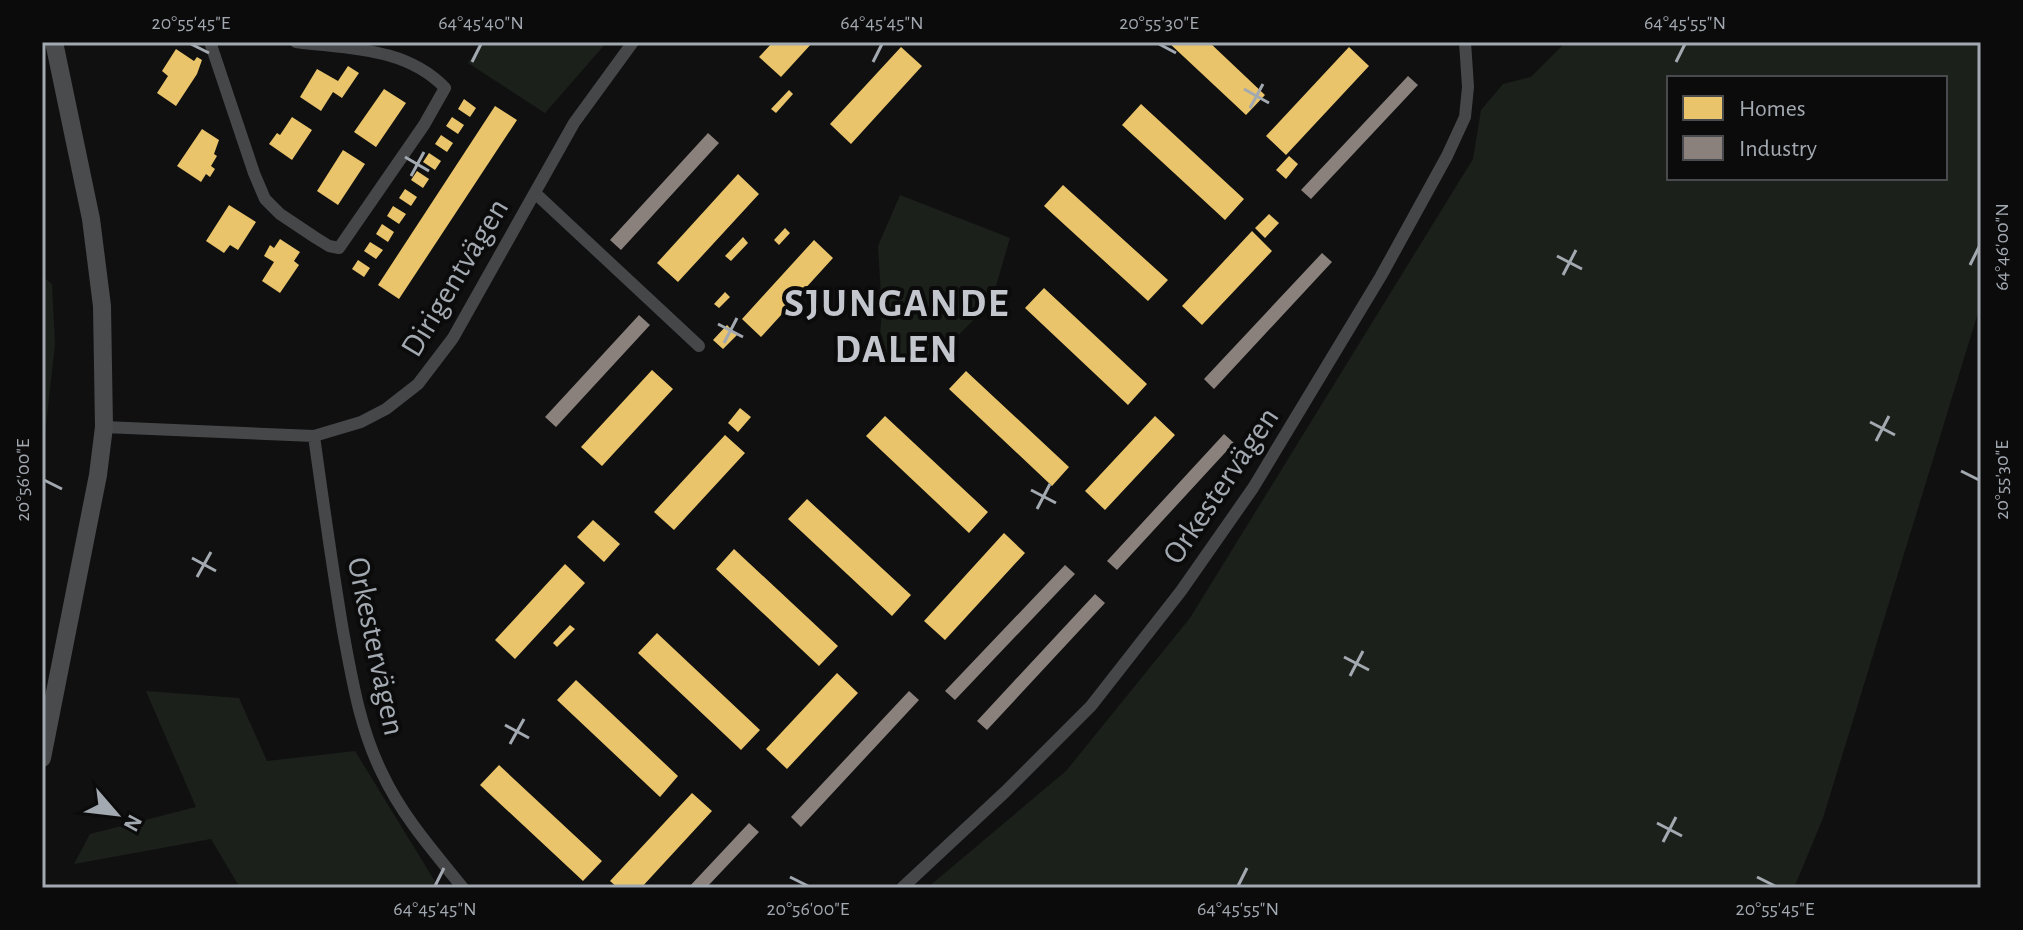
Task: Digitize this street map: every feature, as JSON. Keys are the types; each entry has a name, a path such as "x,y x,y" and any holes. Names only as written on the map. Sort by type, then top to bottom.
{"main road":[{"path":"42,758 92,506 104,427 102,306 91,219 54,42"}],"street":[{"path":"210,42 265,199 280,214 316,238 339,248 424,125 445,88 398,57 296,42"},
{"name":"Dirigentvägen","path":"104,427 314,436 361,422 386,409 418,384 453,338 574,123 633,42"},
{"name":"Orkestervägen","path":"902,888 1091,706 1181,591 1253,488 1389,264 1447,156 1465,117 1468,87 1465,42"},
{"path":"535,193 699,346"},
{"name":"Orkestervägen","path":"314,436 331,558 352,679 363,723 382,773 415,829 463,888"}],"shaded area":[{"path":"482,42 607,42 545,113 468,63"},
{"path":"1566,42 1981,42 1981,303 1823,818 1794,888 927,888 1066,771 1190,618 1473,159 1481,110 1503,84 1531,77"},
{"path":"900,195 1010,238 991,303 927,366 878,360 882,311 878,246"},
{"path":"42,276 52,284 55,344 42,460"},
{"path":"146,691 239,698 267,761 355,751 439,888 240,888 211,839 74,864 90,834 196,807"}],"building: Homes":[{"path":"773,42 813,42 781,77 759,57"},
{"path":"1168,42 1209,42 1265,95 1246,115"},
{"path":"901,47 922,66 851,144 830,124"},
{"path":"1349,47 1369,66 1286,155 1266,136"},
{"path":"176,49 194,61 197,57 202,60 197,74 176,106 157,93 168,76 162,71"},
{"path":"348,66 359,73 342,98 333,92 321,111 300,97 317,69 338,81"},
{"path":"384,89 406,103 376,147 354,132"},
{"path":"789,90 793,94 776,113 771,109"},
{"path":"464,99 476,108 470,117 458,109"},
{"path":"1141,104 1244,199 1225,220 1122,125"},
{"path":"495,106 517,120 399,299 378,285"},
{"path":"292,117 312,130 292,160 269,144 277,133 280,135"},
{"path":"452,117 464,125 458,134 446,126"},
{"path":"202,129 219,140 214,154 217,156 211,166 215,169 210,177 206,174 201,182 177,166"},
{"path":"441,135 453,143 447,152 435,144"},
{"path":"343,150 365,164 338,205 317,191"},
{"path":"429,153 441,161 435,170 423,162"},
{"path":"1289,156 1298,164 1286,179 1276,170"},
{"path":"417,171 429,179 423,188 411,180"},
{"path":"738,174 759,194 678,282 657,263"},
{"path":"1063,185 1168,280 1148,301 1044,206"},
{"path":"405,189 417,197 411,206 399,198"},
{"path":"229,205 256,222 238,250 230,245 224,253 206,241"},
{"path":"393,206 406,214 399,224 387,216"},
{"path":"1269,214 1279,223 1265,238 1255,228"},
{"path":"382,224 394,232 388,242 376,234"},
{"path":"785,228 790,233 779,245 774,240"},
{"path":"1252,231 1272,251 1202,325 1182,306"},
{"path":"743,237 748,243 731,261 725,256"},
{"path":"280,239 300,252 294,261 299,265 280,293 262,281 274,262 264,256 270,245 274,248"},
{"path":"814,240 833,258 761,337 742,319"},
{"path":"370,242 383,250 376,259 364,251"},
{"path":"358,260 370,268 364,277 352,269"},
{"path":"1044,288 1147,384 1128,405 1025,308"},
{"path":"725,292 730,297 719,308 714,304"},
{"path":"727,325 737,335 723,349 713,340"},
{"path":"652,370 673,389 602,466 581,447"},
{"path":"966,371 1069,467 1052,486 949,389"},
{"path":"740,408 751,417 738,432 728,423"},
{"path":"885,416 988,512 969,533 866,436"},
{"path":"1155,416 1175,435 1105,510 1085,491"},
{"path":"725,435 745,453 674,530 654,512"},
{"path":"807,499 911,595 892,616 788,519"},
{"path":"593,520 620,544 604,562 577,537"},
{"path":"1004,533 1025,553 945,640 924,621"},
{"path":"734,549 838,646 819,666 716,569"},
{"path":"565,564 585,583 515,659 495,640"},
{"path":"570,625 575,629 557,647 553,643"},
{"path":"657,633 760,730 741,750 638,653"},
{"path":"837,673 858,693 787,769 766,749"},
{"path":"576,680 678,776 660,797 557,700"},
{"path":"499,765 602,861 583,881 480,785"},
{"path":"692,793 712,811 641,888 618,888 610,881"}],"building: Industry":[{"path":"1408,76 1418,85 1311,199 1301,190"},
{"path":"708,133 719,143 621,250 610,240"},
{"path":"1322,253 1332,262 1214,389 1204,379"},
{"path":"639,315 650,325 556,427 545,417"},
{"path":"1224,434 1234,443 1117,570 1107,561"},
{"path":"1065,565 1075,574 955,700 945,691"},
{"path":"1095,594 1105,603 987,730 977,721"},
{"path":"909,691 919,700 801,827 791,817"},
{"path":"749,823 759,832 706,888 688,888"}],"district":[{"name":"SJUNGANDE DALEN","path":"897,325"}]}
